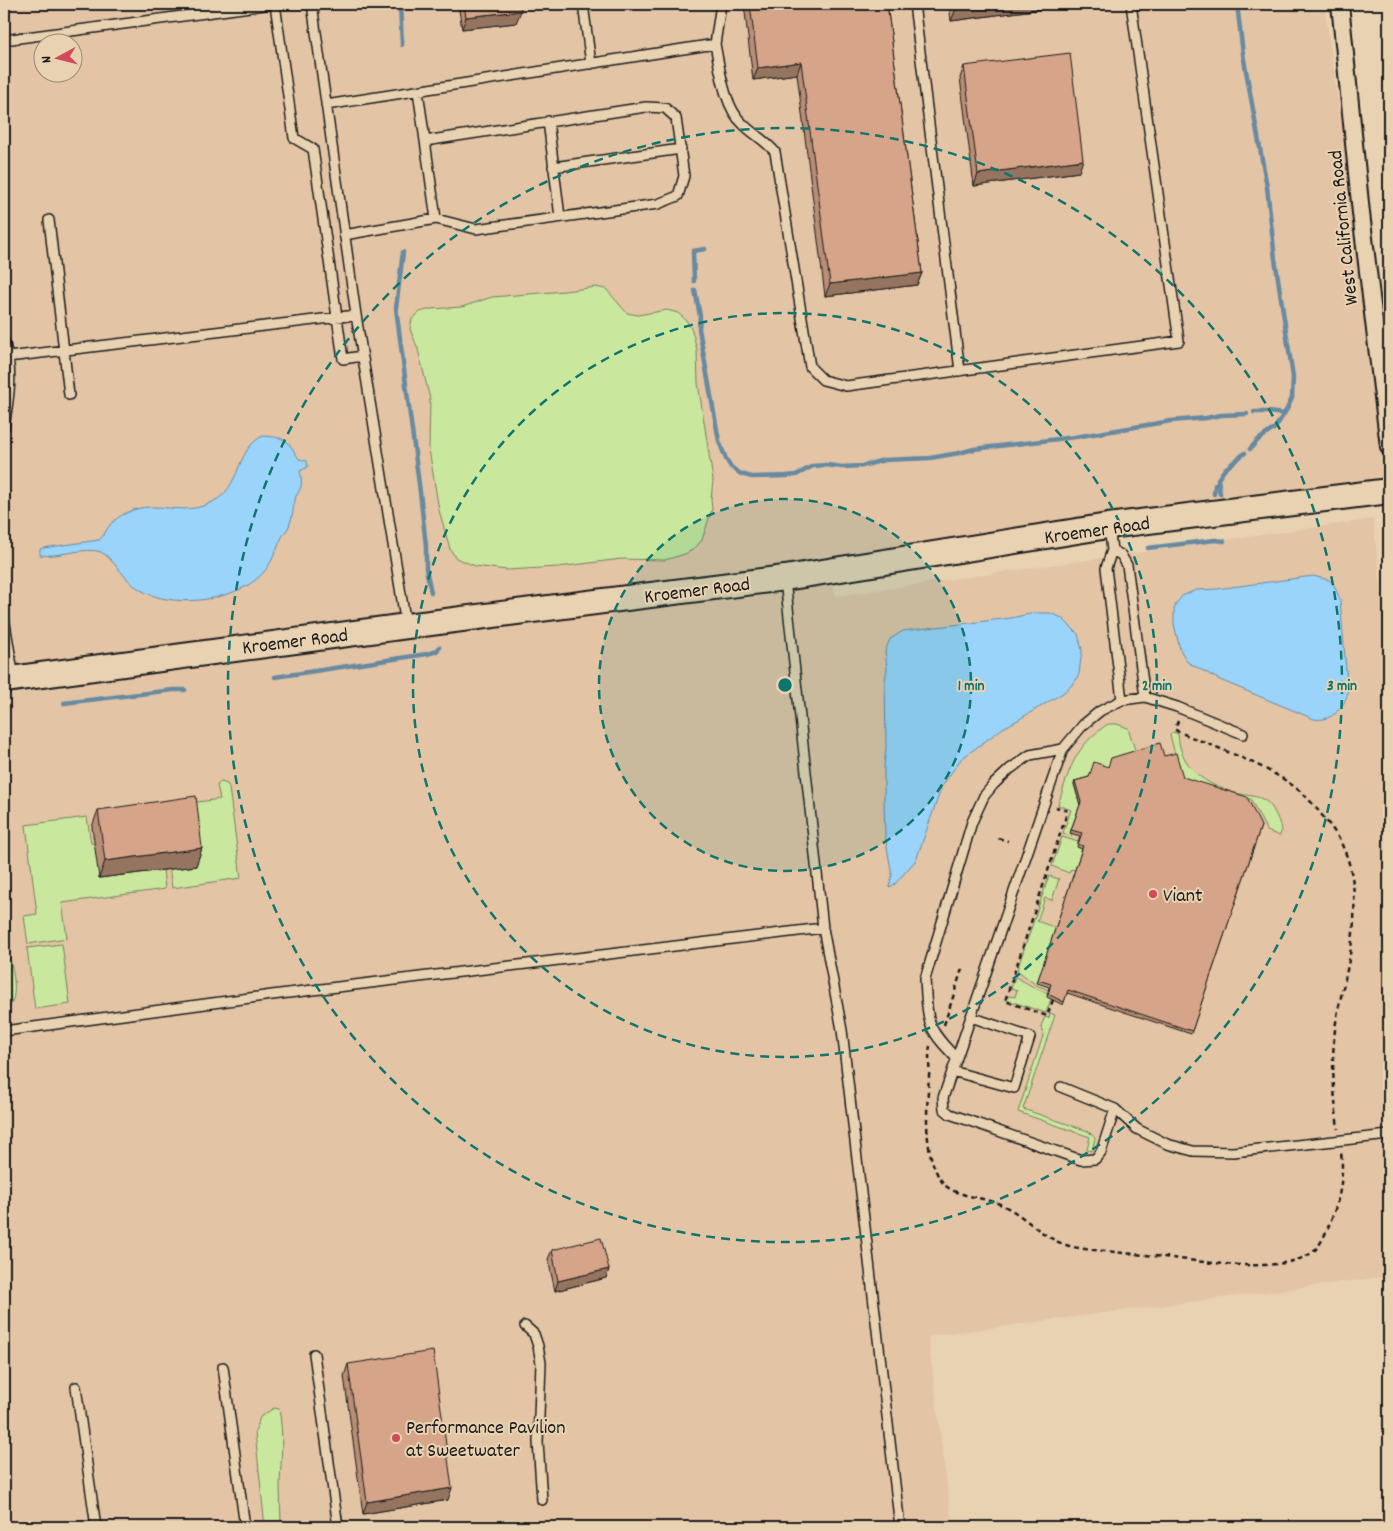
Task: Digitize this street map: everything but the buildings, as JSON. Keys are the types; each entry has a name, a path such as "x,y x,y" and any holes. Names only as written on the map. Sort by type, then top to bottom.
{"street":[{"name":"West California Road","path":"1340,4 1361,213 1389,447"},
{"name":"Kroemer Road","path":"9,679 785,578 1108,526 1389,491"}],"lane":[{"path":"4,40 273,4 294,138 314,149 343,359 362,356"},
{"path":"312,4 348,267 406,626"},
{"path":"583,4 591,64"},
{"path":"721,4 715,44 728,101 734,114 742,123 769,144 775,152 810,367 823,380 846,386 1179,341 1131,4"},
{"path":"914,4 960,371"},
{"path":"326,105 715,44"},
{"path":"418,91 436,219"},
{"path":"344,236 436,219 476,229 658,204 678,196 684,176 676,118 665,108 646,107 425,141"},
{"path":"548,121 560,217"},
{"path":"553,167 681,149"},
{"path":"319,182 336,179"},
{"path":"49,220 69,395"},
{"path":"325,224 342,221"},
{"path":"332,269 348,267"},
{"path":"8,357 356,315"},
{"path":"4,341 11,382 4,428"},
{"path":"1108,526 1112,550 1106,568 1122,700"},
{"path":"1112,550 1121,555 1127,565 1145,697"},
{"path":"785,578 822,928 842,1030 900,1527"},
{"path":"4,617 9,679"},
{"path":"1115,1109 1100,1152 1095,1159 1081,1160 950,1114 944,1109 943,1098 1063,749 1083,725 1100,711 1122,700 1145,697 1177,707 1243,734"},
{"path":"956,1058 941,1041 930,1024 925,979 972,822 984,796 1010,769 1030,755 1063,749"},
{"path":"4,1031 272,994 822,928"},
{"path":"952,1071 1014,1088 1030,1037 971,1018"},
{"path":"1061,1087 1115,1109 1137,1129 1167,1144 1194,1151 1233,1152 1389,1135"},
{"path":"525,1326 534,1334 541,1363 538,1442 542,1500"},
{"path":"314,1354 338,1527"},
{"path":"223,1367 245,1527"},
{"path":"76,1387 96,1527"}],"path":[{"path":"1178,716 1175,729 1177,731 1270,772 1296,788 1316,808 1336,833 1343,847 1351,872 1354,903 1351,949 1337,1016 1334,1050 1334,1095 1338,1130"},
{"path":"1053,1000 1047,1016 1004,1001 1067,813 1066,810 1057,807 1056,803"},
{"path":"998,838 1008,841"},
{"path":"944,1026 964,967"},
{"path":"932,1043 929,1050 930,1076 926,1104 931,1159 939,1177 947,1187 1005,1206 1046,1235 1075,1248 1236,1264 1270,1264 1299,1258 1315,1249 1334,1214 1342,1182 1340,1147"}],"shaded area":[{"path":"4,4 1324,4 1389,454 1389,491 830,572 836,596 1373,519 1389,658 1389,1276 928,1336 952,1527 4,1527"}],"green space":[{"path":"595,287 606,289 627,313 638,315 667,310 678,313 686,320 692,330 697,350 698,383 713,480 712,509 702,540 694,549 685,554 665,560 621,559 558,567 507,570 475,566 456,558 450,549 439,510 429,449 430,399 418,349 410,329 412,319 420,312 431,309 462,307 492,297"},
{"path":"1108,724 1117,724 1128,728 1136,753 1088,780 1074,784 1080,805 1070,833 1072,834 1071,836 1063,833 1071,810 1058,805 1066,780 1080,750"},
{"path":"1173,732 1178,734 1180,746 1189,766 1205,780 1225,790 1261,798 1269,804 1280,824 1280,836 1267,831 1250,798 1247,801 1182,780 1170,735"},
{"path":"221,782 227,784 229,788 241,878 172,888 161,807 220,799 217,785"},
{"path":"87,817 91,843 163,870 165,889 62,903 67,938 28,944 24,916 37,914 26,825"},
{"path":"1062,837 1078,842 1082,849 1075,870 1071,869 1069,873 1052,866"},
{"path":"1049,876 1059,879 1052,900 1045,898 1037,921 1056,928 1049,990 1036,985 1017,970"},
{"path":"62,944 70,1004 35,1009 27,948"},
{"path":"4,949 11,965 14,980 13,1000 7,1009 4,1009"},
{"path":"1015,977 1048,993 1047,997 1051,999 1046,1013 1007,1000 1009,996 1015,997 1017,990 1011,988"},
{"path":"1050,1013 1055,1015 1023,1109 1088,1131 1095,1138 1092,1151 1087,1150 1090,1137 1018,1112 1044,1033 1041,1026 1045,1017 1049,1018"},
{"path":"274,1408 279,1409 282,1446 280,1484 281,1527 265,1527 255,1432 260,1417"}],"water":[{"path":"263,436 286,441 299,459 307,461 308,467 300,471 301,486 296,496 290,523 272,560 258,578 246,586 232,593 200,600 183,601 167,599 139,589 101,552 87,550 55,555 40,555 40,549 43,548 99,540 115,520 133,510 154,507 196,508 219,498 232,483 248,448"},
{"path":"1313,576 1329,580 1333,583 1340,599 1348,693 1336,713 1326,718 1314,719 1220,680 1187,662 1180,649 1174,624 1174,609 1182,596 1196,590 1217,589"},
{"path":"1034,613 1050,613 1062,618 1078,634 1082,650 1079,674 1075,682 1063,693 1003,728 961,759 942,786 916,860 894,885 889,887 892,875 885,836 884,766 886,748 885,680 887,669 885,651 890,639 903,631 1011,618"}],"waterway":[{"path":"400,4 402,45"},
{"path":"1237,4 1243,54 1267,187 1275,259 1293,377 1292,398 1287,409 1275,428 1258,440 1250,449"},
{"path":"694,281 693,251 705,249"},
{"path":"403,252 396,308 420,492 426,546 426,569 431,592"},
{"path":"695,290 700,316 699,329 719,441 731,467 741,474 752,477 796,475 813,466 862,466 884,460 930,458 974,449 1075,437 1171,421 1247,414"},
{"path":"1254,412 1284,414"},
{"path":"1220,494 1218,479 1225,469 1245,453"},
{"path":"1214,494 1215,485 1218,482"},
{"path":"1148,548 1215,540 1224,541"},
{"path":"275,677 427,654 437,651 439,647"},
{"path":"64,703 185,690"}],"place":[{"name":"Viant","path":"1153,894"},
{"name":"Performance Pavilion at Sweetwater","path":"396,1438"}]}
